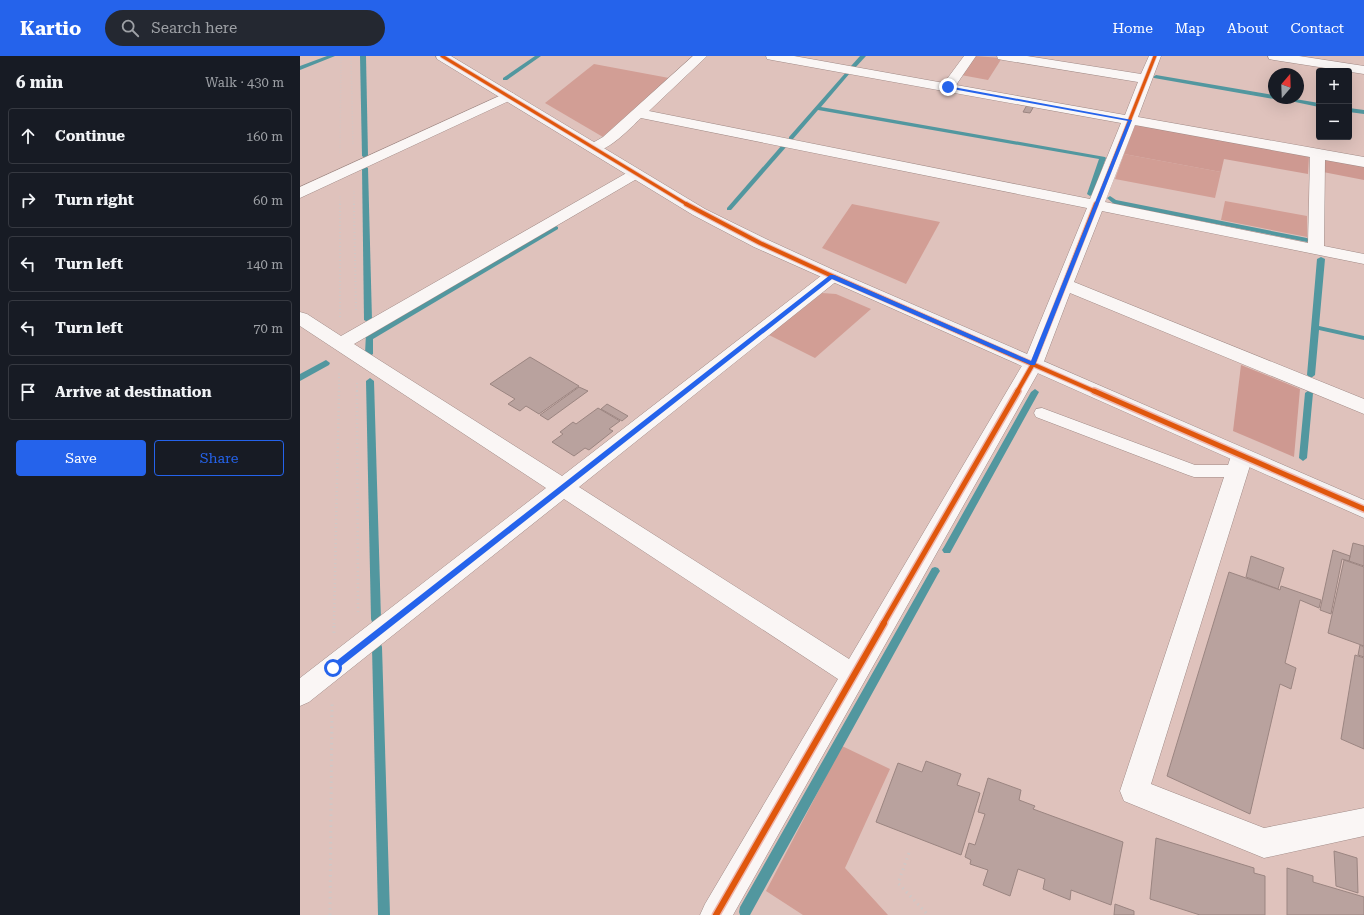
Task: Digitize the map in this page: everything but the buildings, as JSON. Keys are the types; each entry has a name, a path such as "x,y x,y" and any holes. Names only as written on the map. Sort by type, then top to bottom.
{"street":[{"path":"442,56 699,212 760,243 1033,364 1240,463 1364,509"},
{"path":"594,148 608,140 701,56"},
{"path":"772,56 1364,162"},
{"path":"948,87 970,56"},
{"path":"1003,56 1146,79"},
{"path":"716,915 1033,364 1155,56"},
{"path":"1274,56 1364,70"},
{"path":"300,193 508,96"},
{"path":"639,112 1364,259"},
{"path":"1316,249 1318,154"},
{"path":"340,344 636,174"},
{"path":"300,694 832,276"},
{"path":"1065,284 1364,407"},
{"path":"300,318 853,675"},
{"path":"1240,463 1134,791 1264,843 1364,822"}],"lane":[{"path":"1042,413 1194,471 1240,463"}],"path":[{"path":"330,915 333,668 340,344 341,56"},
{"path":"909,853 898,883 920,904 928,915"}],"shaded area":[{"path":"974,56 1002,58 988,80 961,75"},
{"path":"594,64 669,78 603,137 545,103"},
{"path":"1143,124 1309,156 1308,174 1224,159 1221,172 1124,154 1134,126"},
{"path":"1124,154 1221,172 1215,198 1115,179"},
{"path":"1323,159 1364,164 1364,180 1323,172"},
{"path":"1225,201 1307,216 1307,237 1221,220"},
{"path":"852,204 940,222 906,284 822,248"},
{"path":"822,293 836,294 871,309 815,358 769,335"},
{"path":"1241,365 1300,389 1294,457 1233,431"},
{"path":"842,746 890,769 845,868 888,915 803,915 766,891"}],"waterway":[{"path":"300,68 332,56"},
{"path":"363,56 365,156"},
{"path":"505,79 538,56"},
{"path":"853,67 863,56"},
{"path":"791,138 848,72"},
{"path":"1156,77 1268,96"},
{"path":"1304,102 1316,104"},
{"path":"817,108 1103,158 1090,194"},
{"path":"1352,110 1364,112"},
{"path":"729,209 784,146"},
{"path":"365,168 368,320"},
{"path":"1110,198 1114,202 1307,240"},
{"path":"369,338 556,228"},
{"path":"1315,327 1321,259"},
{"path":"1311,375 1315,327"},
{"path":"1315,327 1364,338"},
{"path":"369,338 369,354"},
{"path":"300,378 326,363"},
{"path":"370,381 376,619"},
{"path":"947,550 1035,392"},
{"path":"1303,458 1309,393"},
{"path":"745,912 935,571"},
{"path":"377,647 384,915"}],"cycle path":[{"path":"442,56 699,212 760,243 1364,509"},
{"path":"716,915 1033,364 1155,56"}],"route":[{"path":"333,668 832,276 1033,364 1130,120 948,87"}]}
